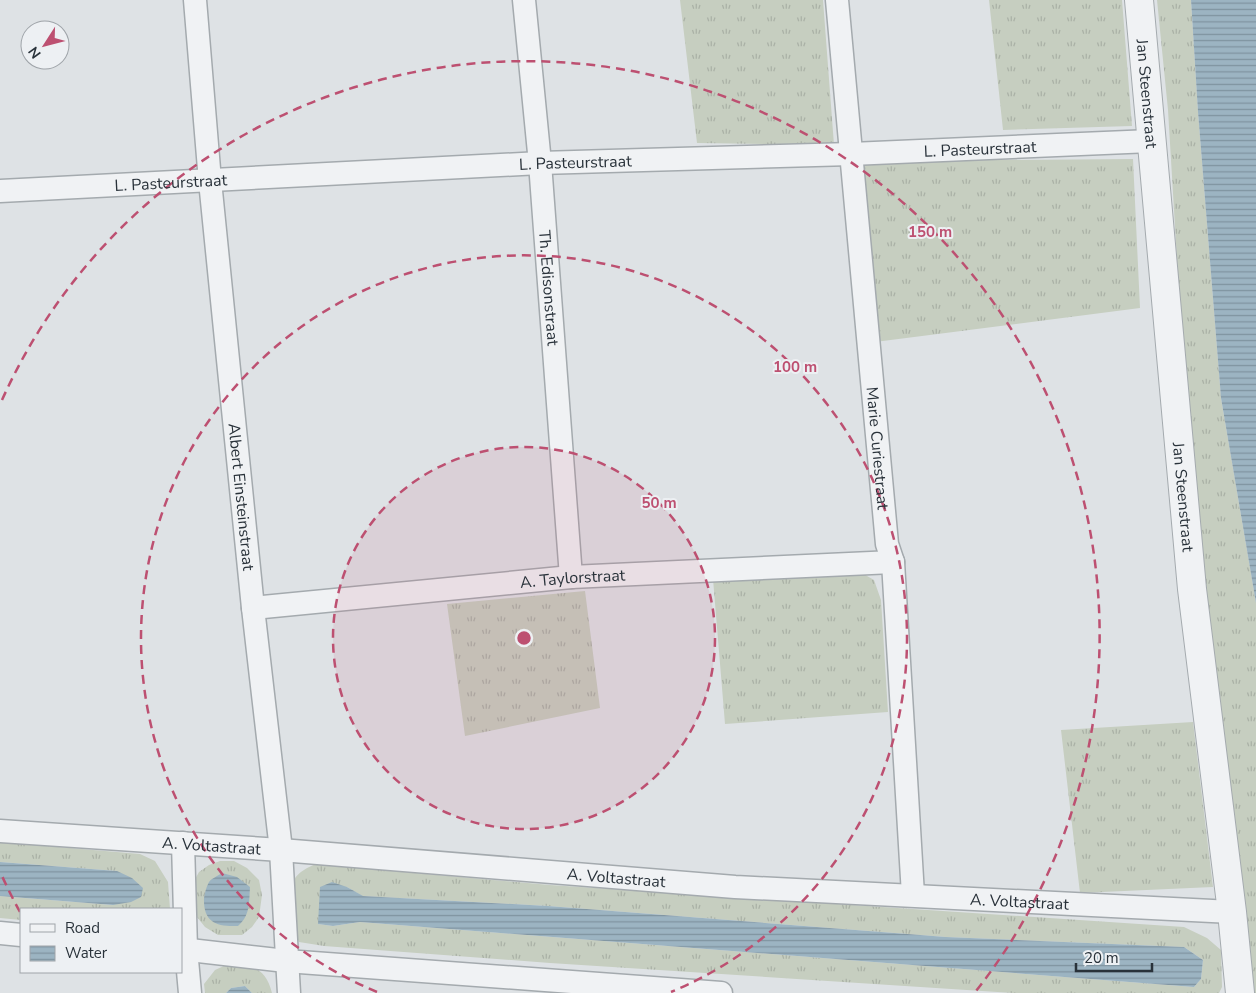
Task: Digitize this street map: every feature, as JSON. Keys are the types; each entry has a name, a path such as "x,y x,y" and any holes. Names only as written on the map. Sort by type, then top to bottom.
{"street":[{"name":"Albert Einsteinstraat","path":"195,0 210,181 253,608 281,850 289,993"},
{"name":"Th. Edisonstraat","path":"524,0 540,163 571,576"},
{"name":"Marie Curiestraat","path":"837,0 887,544 892,562 913,895"},
{"name":"Jan Steenstraat","path":"1139,0 1192,589 1232,912 1240,993"},
{"name":"L. Pasteurstraat","path":"0,191 540,163 851,154 1151,141"},
{"name":"A. Taylorstraat","path":"253,608 571,576 892,562"},
{"name":"A. Voltastraat","path":"0,831 281,850 735,887 1232,912"},
{"path":"184,843 184,949 190,993"},
{"path":"0,933 20,935"},
{"path":"184,949 594,988 721,993"}],"green space":[{"path":"680,0 823,0 834,145 697,143"},
{"path":"989,0 1122,0 1132,126 1003,130"},
{"path":"1157,0 1191,0 1221,398 1256,603 1256,993 1245,993 1185,393 1168,110"},
{"path":"1133,159 1140,308 875,342 857,167 870,161"},
{"path":"855,569 874,580 881,600 888,712 725,724 713,579"},
{"path":"585,591 600,708 465,736 447,604"},
{"path":"1193,722 1213,887 1080,893 1061,730"},
{"path":"0,842 140,854 155,861 168,882 170,908 20,908 20,920 0,918 0,896 113,905 117,871 0,862"},
{"path":"220,861 234,861 247,868 259,880 262,895 259,917 252,927 242,935 218,935 205,927 191,906 194,881 199,872 209,865"},
{"path":"316,864 550,885 1184,927 1207,938 1221,950 1222,987 1219,993 1013,993 550,963 324,946 299,942 292,923 291,889 298,874","holes":["347,887 362,896 548,906 946,937 1184,947 1203,960 1201,979 1194,987 360,922 333,926 318,924"]},
{"path":"226,965 249,967 261,972 269,984 272,993 252,993 245,986 231,988 226,993 205,993 204,984 215,970"}],"water":[{"path":"1191,0 1256,0 1256,603 1221,398"},
{"path":"0,862 117,871 132,878 143,888 141,897 131,902 113,905 0,896"},
{"path":"222,873 237,877 250,887 247,913 238,926 217,924 206,913 204,898 207,886 210,881"},
{"path":"332,882 347,887 363,896 548,906 946,937 1184,947 1203,960 1201,979 1194,987 360,922 333,926 318,924 320,887"},
{"path":"245,986 252,993 226,993 231,988"}]}
